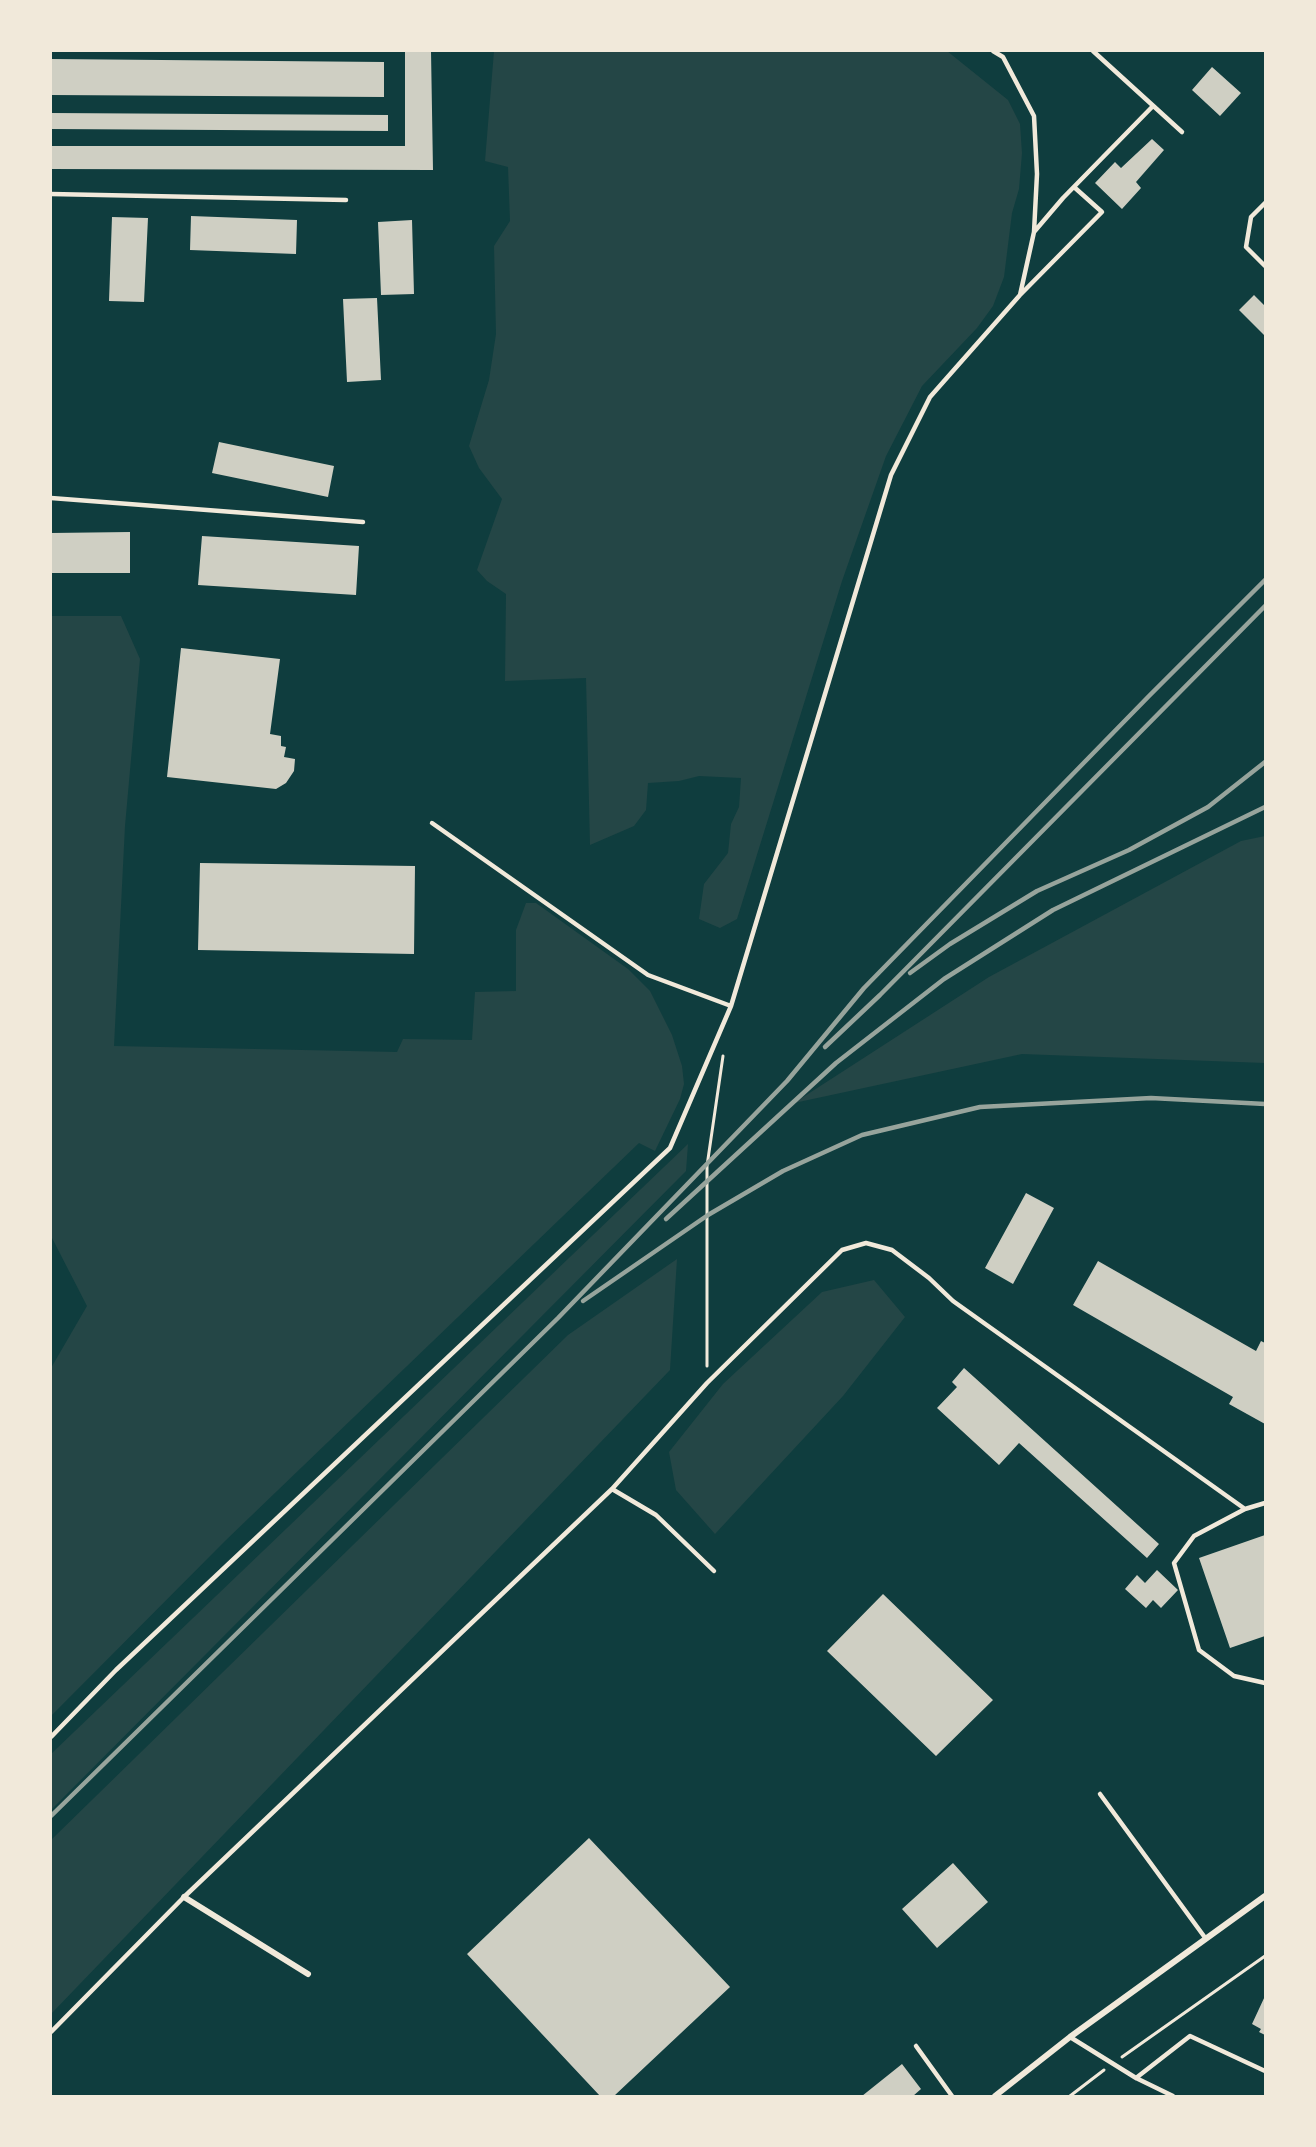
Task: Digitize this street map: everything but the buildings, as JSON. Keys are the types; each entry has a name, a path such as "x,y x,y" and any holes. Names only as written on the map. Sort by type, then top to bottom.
{"street":[{"path":"184,1897 308,1974"},
{"path":"995,2096 1070,2037 1263,1901"}],"lane":[{"path":"993,51 1003,57 1034,116 1037,174 1034,232 1020,295"},
{"path":"1094,51 1182,132"},
{"path":"1034,232 1074,187 1153,106"},
{"path":"51,1737 116,1670 670,1149 730,1006 891,475 930,397 1020,295 1102,212 1074,187"},
{"path":"51,194 346,200"},
{"path":"1265,203 1251,217 1246,247 1265,266"},
{"path":"51,498 363,522"},
{"path":"432,823 648,975 730,1006"},
{"path":"51,2032 184,1897 612,1489 707,1383 842,1250 866,1243 892,1250 929,1278 953,1301 1245,1509"},
{"path":"612,1489 656,1515 714,1570"},
{"path":"1265,1503 1245,1509 1194,1536 1174,1563 1199,1650 1234,1676 1265,1683"},
{"path":"1100,1794 1206,1939"},
{"path":"1136,2078 1190,2036 1265,2071"},
{"path":"1070,2037 1136,2078 1173,2096"},
{"path":"916,2046 952,2096"}],"path":[{"path":"707,1383 707,1166 724,1052"},
{"path":"1070,2096 1264,1958"}],"shaded area":[{"path":"494,51 947,51 1008,100 1020,124 1022,153 1019,189 1012,213 1004,277 993,306 977,328 922,386 886,456 842,581 737,919 720,928 699,919 704,884 728,853 731,824 739,807 741,778 699,776 679,781 648,783 646,810 634,826 590,845 586,678 505,681 506,594 487,581 477,570 502,499 479,468 469,446 489,380 496,334 494,246 510,221 508,167 485,161"},
{"path":"51,616 121,616 140,659 125,826 114,1046 397,1052 403,1039 472,1040 475,992 516,991 516,930 526,903 536,903 628,969 650,991 672,1035 682,1066 684,1084 680,1099 655,1151 639,1143 225,1541 51,1716 51,1368 87,1306 51,1236"},
{"path":"1265,836 1265,1063 1022,1054 794,1103 989,977 1241,841"},
{"path":"688,1144 686,1171 51,1810 51,1754"},
{"path":"677,1259 670,1370 51,2014 51,1840 568,1335"},
{"path":"874,1280 905,1317 843,1396 715,1534 676,1490 669,1452 723,1384 822,1292"}],"railway":[{"path":"51,1816 558,1318 787,1081 864,988 1265,580"},
{"path":"825,1047 880,995 1265,606"},
{"path":"910,973 950,944 1037,891 1129,850 1208,807 1265,762"},
{"path":"666,1219 836,1063 944,979 1053,910 1265,807"},
{"path":"583,1301 708,1215 783,1171 862,1135 980,1107 1151,1098 1265,1104"}]}
